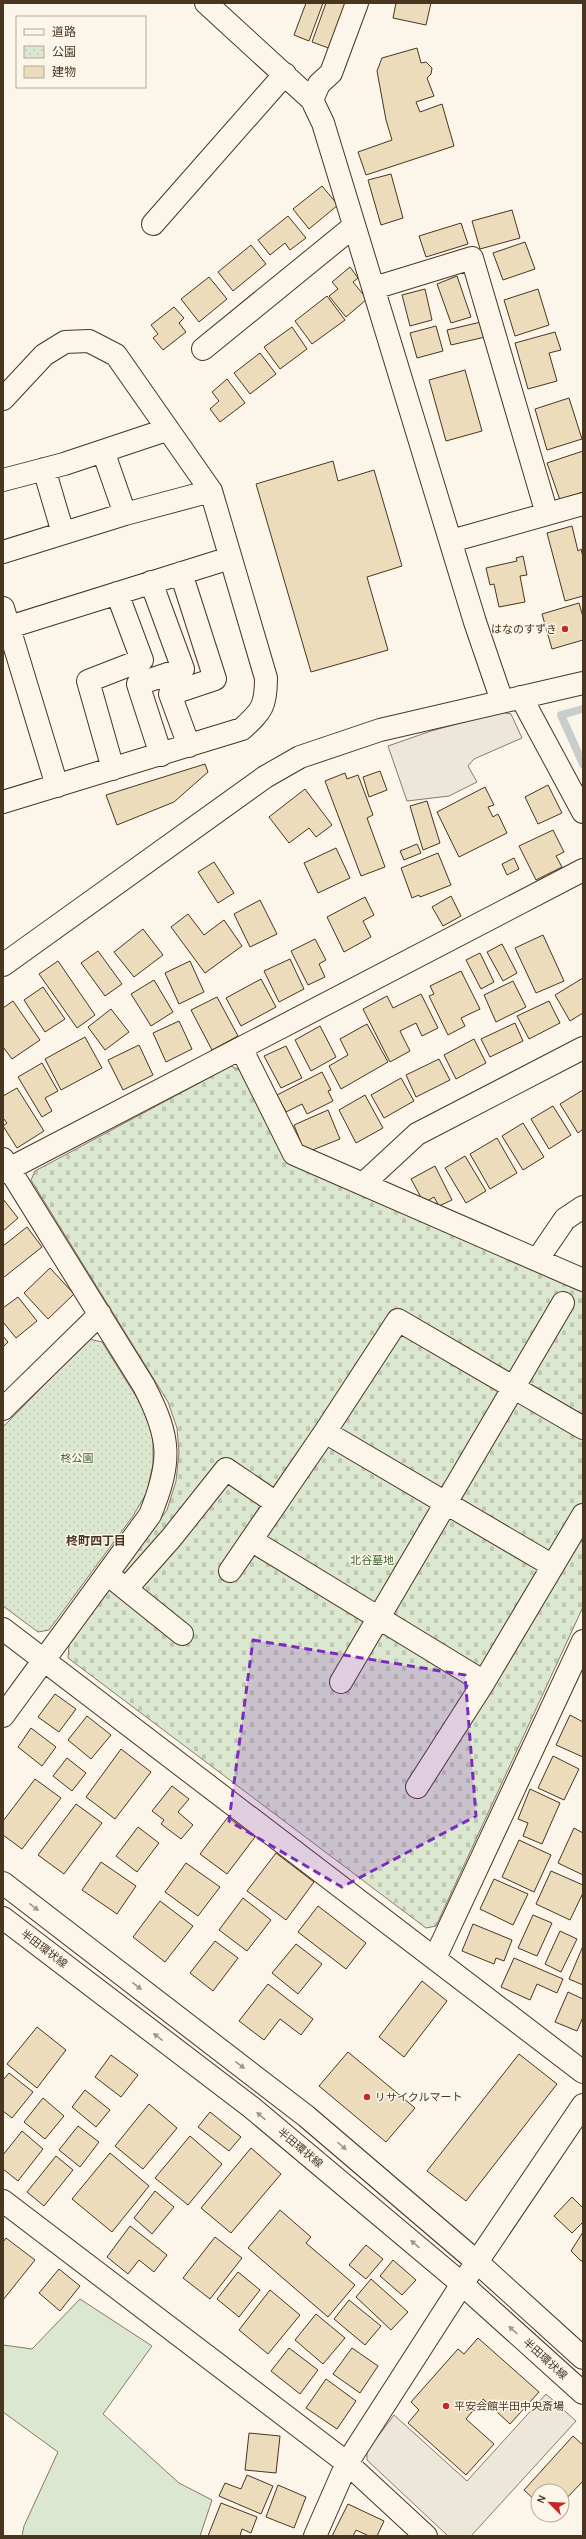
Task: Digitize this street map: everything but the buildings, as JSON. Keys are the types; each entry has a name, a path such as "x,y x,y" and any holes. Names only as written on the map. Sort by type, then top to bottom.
{"street":[{"path":"206,3 312,100 323,123 451,541 512,699 583,812"},
{"path":"312,100 319,84 330,73 357,3"},
{"path":"153,224 285,74"},
{"path":"203,349 354,226"},
{"path":"374,288 472,258 547,514"},
{"path":"3,399 44,355 65,342 89,341 116,355 166,430 211,491 266,678 266,698 261,712 242,729 57,786 4,799"},
{"path":"3,480 44,469 166,430"},
{"path":"103,450 125,514"},
{"path":"44,469 63,533"},
{"path":"3,552 125,514 211,491"},
{"path":"451,541 583,504"},
{"path":"57,786 5,621 117,593 230,558"},
{"path":"181,573 215,679 170,694 189,746"},
{"path":"151,582 183,669 138,684 161,755"},
{"path":"113,769 88,681 142,660 117,593"},
{"path":"3,965 265,777 300,757 380,730 583,683"},
{"path":"3,1716 150,1515 162,1485 167,1451 160,1417 144,1386 100,1314 5,1166 241,1048 583,870"},
{"path":"241,1048 294,1154 583,1280"},
{"path":"364,1184 417,1134 583,1048"},
{"path":"537,1260 565,1219 583,1207"},
{"path":"341,1682 563,1303"},
{"path":"3,1409 100,1314"},
{"path":"230,1571 325,1432 398,1320 583,1428"},
{"path":"325,1432 553,1566"},
{"path":"127,1588 172,1537 226,1468 276,1503"},
{"path":"417,1787 484,1682 583,1515"},
{"path":"251,1540 378,1619 484,1682"},
{"path":"106,1574 127,1588 182,1634"},
{"path":"3,1629 583,2072"},
{"path":"435,1958 583,1641"},
{"path":"3,1883 306,2116 477,2262 583,2358"},
{"name":"半田環状線","path":"3,1918 251,2108 462,2284 583,2394"},
{"path":"316,2536 347,2463 462,2284 583,2104"},
{"path":"3,2201 347,2463 426,2536"}],"highlighted area":[{"path":"253,1640 465,1675 476,1816 342,1887 229,1821"}],"green space":[{"name":"北谷墓地","path":"231,1066 242,1071 287,1160 583,1290 583,1607 436,1926 426,1928 68,1658 69,1645 167,1510 176,1481 179,1453 177,1428 168,1402 31,1180 35,1171"},
{"name":"柊公園","path":"89,1339 102,1342 142,1406 153,1436 153,1464 147,1492 133,1516 49,1630 38,1632 3,1606 3,1427"},
{"path":"80,2299 152,2346 103,2414 179,2483 212,2500 200,2536 22,2536 24,2526 58,2452 3,2412 3,2345 32,2349"}],"shaded area":[{"path":"501,712 511,714 522,738 474,759 468,766 477,782 449,796 407,801 388,746 431,731"},
{"path":"546,2394 576,2421 471,2536 448,2536 367,2460 367,2451 394,2415 467,2481"}],"waterway":[{"path":"583,709 561,715 583,764"}],"place":[{"name":"はなのすずき","path":"565,629"},
{"name":"リサイクルマート","path":"367,2097"},
{"name":"平安会館半田中央斎場","path":"446,2406"}],"district":[{"name":"柊町四丁目","path":"96,1541"}]}
